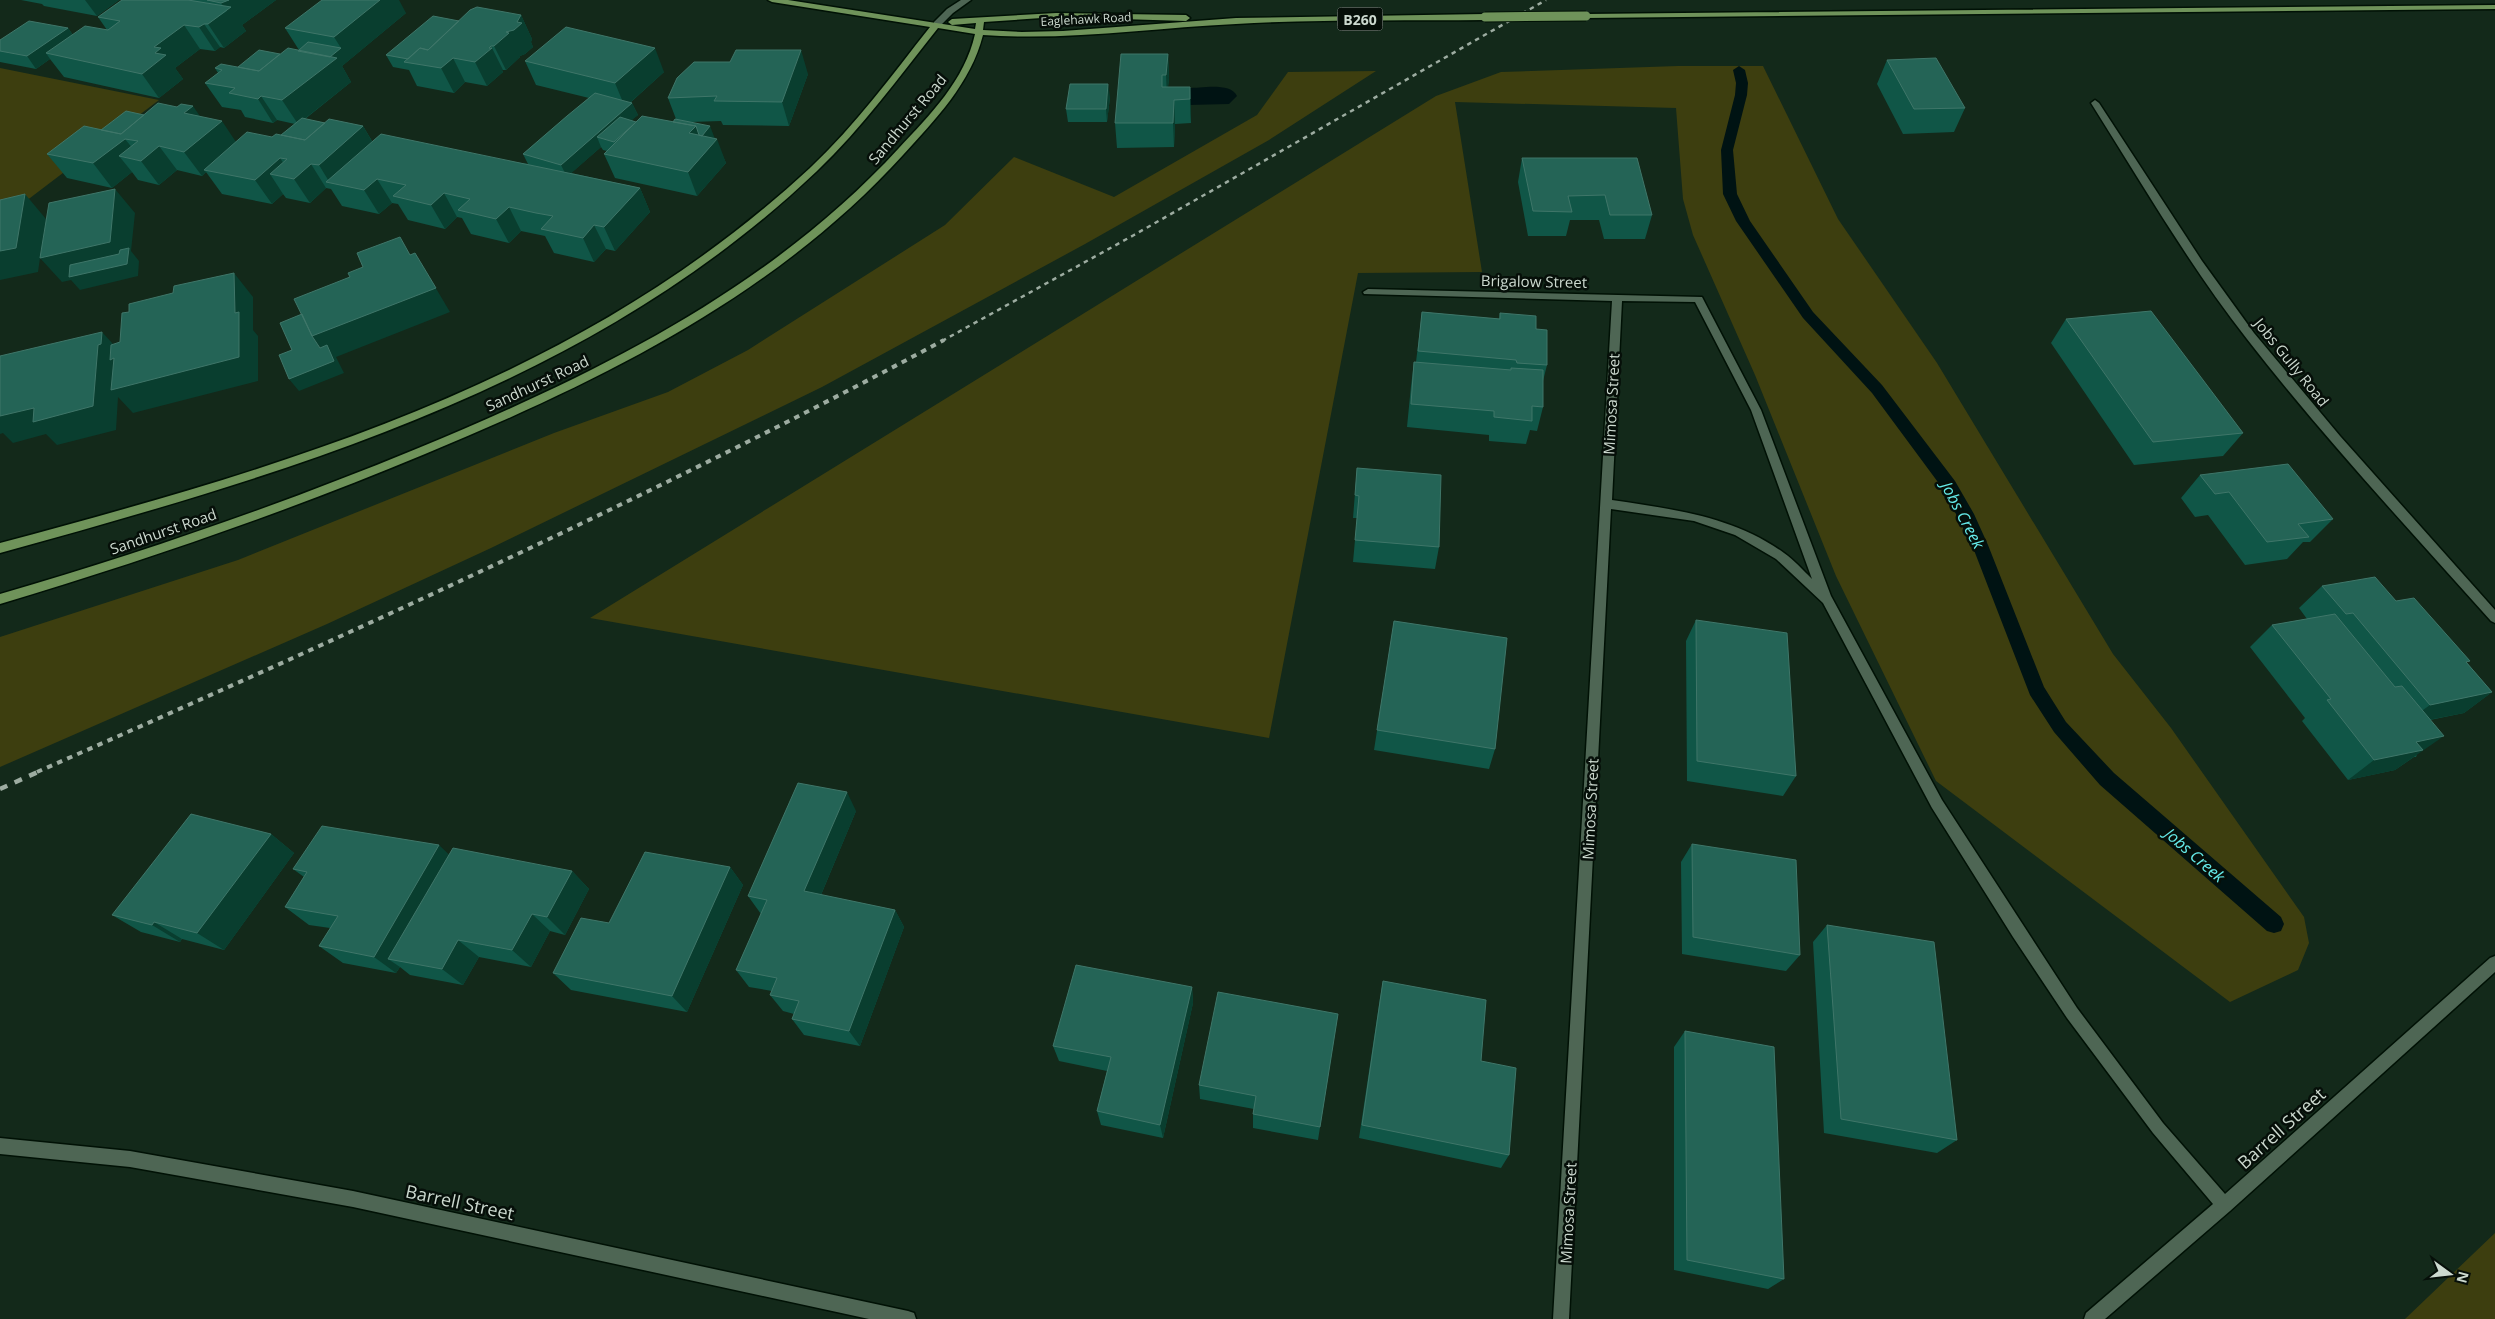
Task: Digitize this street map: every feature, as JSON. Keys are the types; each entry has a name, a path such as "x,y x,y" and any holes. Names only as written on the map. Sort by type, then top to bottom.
{"main road":[{"name":"Eaglehawk Road","path":"772,0 980,32 1063,34 1236,21 2495,7"},
{"name":"Eaglehawk Road","path":"937,24 1056,15 1121,15 1236,21"},
{"name":"Sandhurst Road","path":"0,599 117,563 360,476 497,419 597,371 659,338 745,284 779,260 812,235 876,180 916,136 956,84 974,53 980,32 980,20"},
{"name":"Sandhurst Road","path":"0,548 220,484 352,441 424,414 550,357 639,306 717,252 782,199 843,139 937,24"}],"street":[{"path":"937,24 950,10 967,0"},
{"name":"Jobs Gully Road","path":"2095,103 2198,262 2250,336 2342,446 2495,618"},
{"name":"Brigalow Street","path":"1368,292 1698,299 1756,410 1827,600"},
{"name":"Mimosa Street","path":"1561,1319 1617,298"},
{"path":"1606,504 1694,517 1739,532 1780,556 1827,600 1937,804 2018,932 2072,1013 2158,1128 2224,1206"},
{"name":"Barrell Street","path":"2092,1319 2224,1206 2495,963"},
{"name":"Barrell Street","path":"0,1146 130,1159 354,1199 908,1319"}],"shaded area":[{"path":"1678,66 1763,66 1838,219 1937,363 2113,654 2171,728 2304,917 2309,943 2298,970 2230,1002 1936,781 1836,576 1755,375 1693,235 1683,199 1676,108 1455,102 1482,272 1358,273 1269,738 590,618 1436,96 1501,72"},
{"path":"0,68 159,100 5,217 0,218"},
{"path":"1376,71 1269,140 1085,244 822,387 491,548 327,624 0,767 0,637 238,560 554,433 668,392 748,350 945,225 1014,157 1114,197 1257,115 1288,72"},
{"path":"1223,87 1234,92 1237,96 1229,104 1188,105 1188,88"},
{"path":"2495,1233 2495,1319 2405,1319"}],"building":[{"path":"122,0 188,0 231,7 208,24 199,27 184,25 154,47 161,48 155,53 166,55 142,74 46,53 85,26 108,30 120,21 98,17"},
{"path":"207,0 229,0 221,3"},
{"path":"322,0 380,0 334,37 285,28"},
{"path":"477,7 521,15 517,22 522,23 514,30 506,32 509,33 494,46 491,46 489,48 492,48 475,62 453,58 441,68 404,62 420,48 428,50 470,10"},
{"path":"433,16 459,21 428,50 420,48 408,59 386,55"},
{"path":"29,21 68,28 27,56 0,51 0,40"},
{"path":"566,27 655,48 615,83 525,61"},
{"path":"308,42 341,48 330,57 298,51"},
{"path":"288,48 337,58 282,100 261,96 258,99 229,93 235,88 205,83 222,70 215,68 221,64 259,71"},
{"path":"259,50 280,54 259,71 238,67"},
{"path":"736,50 801,50 782,102 714,101 717,96 668,98 677,78 694,62 730,62"},
{"path":"1121,54 1168,54 1166,75 1162,75 1162,87 1190,87 1190,99 1174,100 1173,123 1115,123"},
{"path":"1936,58 1965,108 1914,109 1887,60"},
{"path":"1070,84 1108,84 1106,109 1066,109"},
{"path":"595,93 632,103 561,165 523,154 567,116"},
{"path":"158,103 177,107 181,104 193,106 184,113 222,121 184,152 159,146 141,161 119,156 138,141 125,139 93,163 47,154 84,126 121,134"},
{"path":"126,111 144,115 121,134 101,130"},
{"path":"642,116 696,126 689,133 717,139 688,172 604,154"},
{"path":"620,117 636,122 614,142 597,137"},
{"path":"302,118 325,123 305,140 281,135"},
{"path":"329,119 363,126 319,165 311,164 294,179 270,174 287,159 280,158 255,180 204,170 247,132 272,137 276,134 305,140"},
{"path":"675,119 710,126 702,136 699,135 696,126 673,122"},
{"path":"381,134 640,188 604,227 594,225 583,238 541,229 553,216 509,207 496,219 458,210 470,199 444,193 431,205 393,196 406,185 377,179 364,190 326,182"},
{"path":"1522,158 1637,158 1652,215 1610,215 1605,195 1568,196 1572,212 1533,211"},
{"path":"115,189 110,242 40,258 49,203"},
{"path":"25,194 16,248 0,251 0,200"},
{"path":"400,237 410,255 415,253 436,288 312,336 294,299 350,277 348,273 363,267 357,253"},
{"path":"129,248 127,264 69,277 70,265 119,254 120,250"},
{"path":"234,273 235,313 239,312 239,357 111,390 114,358 110,360 111,345 120,342 122,313 129,312 129,304 173,293 174,286"},
{"path":"2151,311 2243,433 2153,442 2066,319"},
{"path":"1422,312 1500,319 1500,313 1536,316 1536,329 1547,330 1547,365 1517,363 1516,360 1418,351"},
{"path":"302,314 320,348 327,345 334,361 289,379 279,355 292,350 280,323"},
{"path":"102,332 101,344 98,345 93,406 33,422 34,408 0,416 0,356"},
{"path":"1414,362 1511,370 1511,368 1543,370 1543,407 1532,406 1532,421 1494,417 1494,411 1411,404"},
{"path":"2288,464 2333,519 2298,524 2309,537 2267,542 2229,492 2215,494 2200,475"},
{"path":"1357,468 1441,475 1439,547 1355,540 1359,496 1355,495"},
{"path":"2375,577 2396,601 2414,598 2470,661 2466,662 2492,692 2430,705 2353,613 2346,614 2322,586"},
{"path":"2335,614 2395,687 2402,686 2444,736 2416,742 2423,750 2374,760 2327,700 2331,699 2272,625"},
{"path":"1696,620 1787,633 1796,776 1697,761"},
{"path":"1394,621 1507,638 1495,749 1377,730"},
{"path":"798,783 847,792 804,891 895,910 849,1031 792,1019 799,1001 770,995 777,978 736,970 767,900 748,896"},
{"path":"191,814 271,834 197,933 154,922 152,925 112,915"},
{"path":"322,826 439,845 374,957 319,946 338,916 285,907 307,872 293,869"},
{"path":"1692,844 1796,860 1800,955 1693,937"},
{"path":"453,848 572,871 547,917 532,914 512,950 458,940 442,969 388,959"},
{"path":"645,852 730,867 672,996 553,973 581,918 609,923"},
{"path":"1827,925 1934,942 1957,1140 1841,1119"},
{"path":"1076,965 1192,987 1160,1125 1097,1111 1111,1057 1053,1046"},
{"path":"1383,981 1486,1000 1481,1061 1516,1068 1509,1155 1362,1125"},
{"path":"1218,992 1338,1014 1320,1127 1253,1114 1256,1096 1199,1085"},
{"path":"1685,1031 1774,1047 1784,1279 1687,1260"}],"waterway":[{"name":"Jobs Creek","path":"1739,70 1742,83 1741,95 1727,150 1730,194 1743,221 1808,315 1877,389 1949,485 1966,514 1980,545 2036,690 2060,727 2107,779 2274,924"}],"railway":[{"path":"942,341 1134,235 1546,0"},
{"path":"37,772 267,670 495,565 721,455 944,340"},
{"path":"0,789 40,771"}]}
